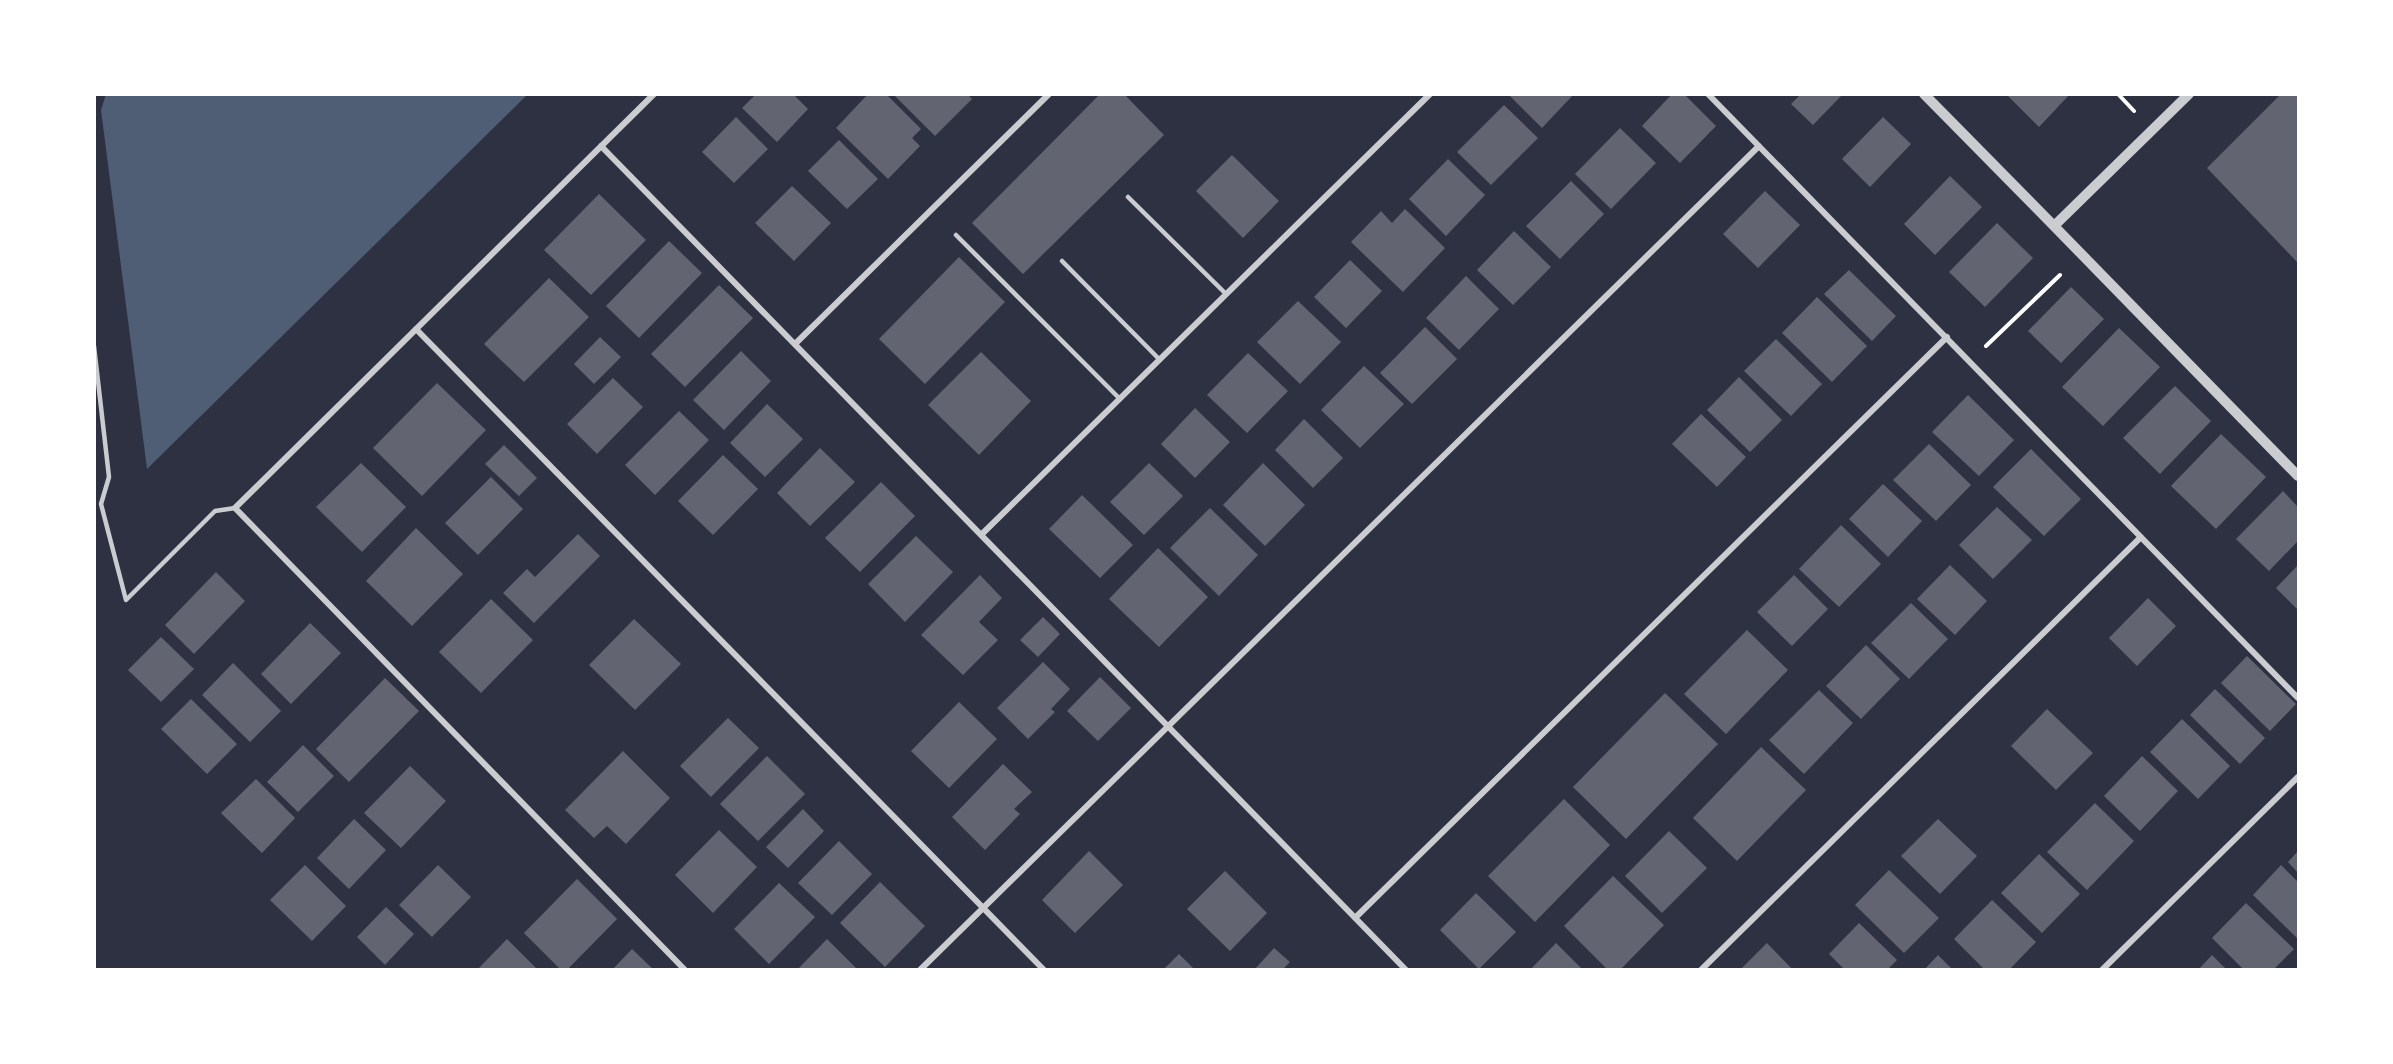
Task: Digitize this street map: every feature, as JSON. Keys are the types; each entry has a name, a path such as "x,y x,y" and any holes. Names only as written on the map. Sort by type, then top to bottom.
{"street":[{"path":"654,94 235,508 685,969"},
{"path":"795,344 1049,94"},
{"path":"982,534 1430,94"},
{"path":"1708,94 2298,698"},
{"path":"1924,94 2298,476"},
{"path":"2054,226 2189,94"},
{"path":"601,146 1406,969"},
{"path":"920,969 1166,725 1759,146"},
{"path":"416,329 1044,969"},
{"path":"1355,918 1947,337"},
{"path":"1701,969 2141,537"},
{"path":"2102,969 2298,777"}],"lane":[{"path":"1128,197 1226,294"},
{"path":"956,235 1120,399"},
{"path":"1062,261 1160,360"},
{"path":"94,346 109,477 101,504 126,600 215,511 235,508"}],"path":[{"path":"2118,94 2135,112"},
{"path":"1971,361 2060,276"}],"water":[{"path":"106,94 527,95 147,469 101,110"}],"building":[{"path":"756,94 793,94 808,109 777,142 742,108"},
{"path":"868,94 886,94 921,129 912,138 920,146 888,179 836,128"},
{"path":"893,94 967,94 972,99 935,136"},
{"path":"1100,94 1124,94 1164,135 1023,274 972,223"},
{"path":"1512,94 1574,94 1542,128 1510,96"},
{"path":"1672,94 1684,94 1716,126 1680,163 1642,126"},
{"path":"1801,94 1843,94 1813,125 1791,104"},
{"path":"2006,94 2070,94 2039,127"},
{"path":"2281,94 2298,94 2298,263 2207,168"},
{"path":"1504,105 1538,138 1491,185 1457,152"},
{"path":"736,117 768,149 734,183 702,152"},
{"path":"1883,117 1911,144 1870,187 1842,159"},
{"path":"1620,128 1656,163 1611,209 1575,174"},
{"path":"839,140 878,179 847,209 808,171"},
{"path":"1232,155 1279,201 1243,238 1196,191"},
{"path":"1448,159 1485,195 1446,236 1409,199"},
{"path":"1950,176 1982,207 1935,255 1904,224"},
{"path":"1571,181 1604,214 1560,259 1526,226"},
{"path":"792,186 831,223 794,261 755,223"},
{"path":"1765,191 1800,225 1758,268 1723,234"},
{"path":"599,194 646,240 591,295 544,250"},
{"path":"1405,209 1445,248 1403,292 1351,242 1381,211 1392,223"},
{"path":"1997,223 2033,258 1985,307 1949,272"},
{"path":"1514,231 1551,267 1513,305 1477,270"},
{"path":"669,241 702,273 639,338 606,306"},
{"path":"959,257 1005,302 925,384 879,339"},
{"path":"1350,260 1382,291 1346,328 1314,297"},
{"path":"1849,270 1896,316 1872,341 1824,294"},
{"path":"1466,276 1499,309 1459,350 1426,318"},
{"path":"549,278 589,317 524,382 484,344"},
{"path":"719,285 753,318 685,387 651,354"},
{"path":"2071,287 2104,319 2061,363 2028,331"},
{"path":"1817,297 1867,346 1832,382 1782,333"},
{"path":"1298,301 1341,342 1300,384 1257,342"},
{"path":"1425,327 1457,359 1412,404 1380,373"},
{"path":"2119,328 2160,367 2103,426 2062,387"},
{"path":"600,337 621,357 594,384 574,364"},
{"path":"1776,339 1822,384 1791,416 1744,371"},
{"path":"741,351 771,381 724,430 693,400"},
{"path":"981,352 1031,401 979,455 928,405"},
{"path":"1248,353 1288,391 1247,433 1207,395"},
{"path":"1364,366 1404,404 1360,448 1321,410"},
{"path":"1739,377 1782,420 1750,452 1707,410"},
{"path":"613,378 643,407 597,454 567,424"},
{"path":"437,383 486,430 422,496 373,448"},
{"path":"2175,386 2211,421 2160,474 2123,438"},
{"path":"1968,395 2014,440 1979,476 1932,432"},
{"path":"767,404 803,439 765,477 730,443"},
{"path":"1195,408 1230,442 1195,478 1161,444"},
{"path":"679,411 709,440 655,495 625,465"},
{"path":"1701,414 1746,457 1717,487 1672,444"},
{"path":"1304,419 1343,458 1313,488 1275,450"},
{"path":"2221,434 2266,477 2216,529 2171,486"},
{"path":"1929,444 1971,485 1936,521 1893,480"},
{"path":"504,445 537,478 519,496 485,464"},
{"path":"820,448 855,482 810,526 777,493"},
{"path":"2031,449 2081,499 2044,536 1993,487"},
{"path":"723,455 758,489 713,535 678,501"},
{"path":"361,463 406,507 362,552 316,507"},
{"path":"1149,463 1183,496 1144,535 1110,502"},
{"path":"1263,463 1305,505 1265,546 1223,505"},
{"path":"491,477 523,509 478,555 445,523"},
{"path":"881,482 915,516 860,572 825,538"},
{"path":"1883,484 1922,521 1888,557 1849,519"},
{"path":"2283,491 2298,507 2298,541 2269,571 2236,539"},
{"path":"1082,495 1133,545 1100,578 1049,529"},
{"path":"1997,507 2032,540 1993,579 1959,545"},
{"path":"1210,508 1258,555 1219,596 1170,548"},
{"path":"1841,525 1881,564 1839,607 1799,569"},
{"path":"416,528 463,574 412,626 366,581"},
{"path":"578,534 600,556 534,623 503,593 527,569 535,577"},
{"path":"916,536 953,572 905,622 868,584"},
{"path":"1158,548 1208,597 1159,647 1109,599"},
{"path":"1950,565 1987,601 1955,635 1917,599"},
{"path":"2298,565 2298,610 2276,588"},
{"path":"216,572 245,601 194,654 165,625"},
{"path":"980,575 1002,598 979,622 998,640 963,675 921,635"},
{"path":"1794,575 1828,609 1792,646 1757,612"},
{"path":"2148,598 2176,626 2137,666 2109,638"},
{"path":"491,599 533,640 481,693 439,652"},
{"path":"1911,603 1948,639 1909,679 1871,643"},
{"path":"1043,617 1060,634 1038,657 1020,640"},
{"path":"634,619 681,664 635,710 589,665"},
{"path":"310,623 341,653 291,704 261,674"},
{"path":"1747,630 1788,670 1726,734 1684,694"},
{"path":"161,637 194,669 161,702 128,670"},
{"path":"1866,645 1900,679 1861,719 1826,686"},
{"path":"2247,656 2296,704 2270,731 2221,683"},
{"path":"1043,662 1070,689 1051,709 1055,712 1028,739 997,708"},
{"path":"233,663 281,711 250,742 202,695"},
{"path":"1100,677 1131,708 1098,741 1067,711"},
{"path":"385,678 419,711 349,782 316,749"},
{"path":"2215,689 2265,738 2240,764 2190,715"},
{"path":"1819,690 1853,723 1804,774 1769,740"},
{"path":"1665,693 1718,744 1626,839 1573,787"},
{"path":"191,699 237,744 207,774 161,729"},
{"path":"959,702 997,739 949,788 911,751"},
{"path":"2047,709 2093,753 2056,790 2011,746"},
{"path":"728,718 759,748 711,797 680,766"},
{"path":"2182,719 2230,766 2198,799 2150,752"},
{"path":"303,745 334,776 298,812 267,782"},
{"path":"1761,747 1806,790 1737,861 1693,818"},
{"path":"623,751 670,798 626,844 607,826 594,838 565,810"},
{"path":"767,756 805,794 758,841 720,804"},
{"path":"2142,756 2178,791 2140,831 2104,796"},
{"path":"1003,764 1032,792 1014,809 1020,814 985,850 952,817"},
{"path":"410,766 446,801 401,848 364,813"},
{"path":"256,779 295,818 262,853 221,813"},
{"path":"1564,799 1610,845 1535,922 1488,876"},
{"path":"2095,803 2134,841 2087,890 2047,852"},
{"path":"803,809 824,831 788,868 766,847"},
{"path":"354,819 386,850 349,889 317,858"},
{"path":"1938,819 1977,856 1940,894 1901,856"},
{"path":"719,830 757,867 713,913 675,875"},
{"path":"1669,831 1707,868 1662,913 1625,876"},
{"path":"839,841 872,874 832,915 798,883"},
{"path":"1089,851 1123,885 1075,933 1042,900"},
{"path":"2298,851 2298,873 2288,862"},
{"path":"2039,854 2080,894 2042,933 2001,893"},
{"path":"305,865 346,906 312,941 270,900"},
{"path":"438,865 471,897 432,937 399,905"},
{"path":"2281,865 2298,882 2298,939 2253,895"},
{"path":"1889,870 1939,918 1904,953 1855,905"},
{"path":"1225,871 1267,913 1230,951 1187,909"},
{"path":"1613,876 1664,925 1620,970 1608,970 1564,926"},
{"path":"577,879 617,919 567,970 561,970 524,933"},
{"path":"880,882 925,926 885,967 840,923"},
{"path":"779,883 815,917 769,964 734,929"},
{"path":"1476,893 1516,932 1479,969 1440,930"},
{"path":"1992,900 2036,942 2009,970 1985,970 1954,939"},
{"path":"2246,903 2294,949 2273,970 2244,970 2212,938"},
{"path":"386,907 414,934 385,965 357,937"},
{"path":"1859,923 1897,960 1887,970 1845,970 1829,954"},
{"path":"507,939 538,970 477,970"},
{"path":"827,939 858,970 797,970"},
{"path":"1556,943 1583,970 1530,970"},
{"path":"1767,943 1793,970 1740,970"},
{"path":"1274,948 1290,962 1282,970 1254,970"},
{"path":"632,949 654,970 612,970"},
{"path":"1179,954 1195,970 1163,970"},
{"path":"1938,955 1953,970 1924,970"},
{"path":"2212,955 2227,970 2198,970"}]}
